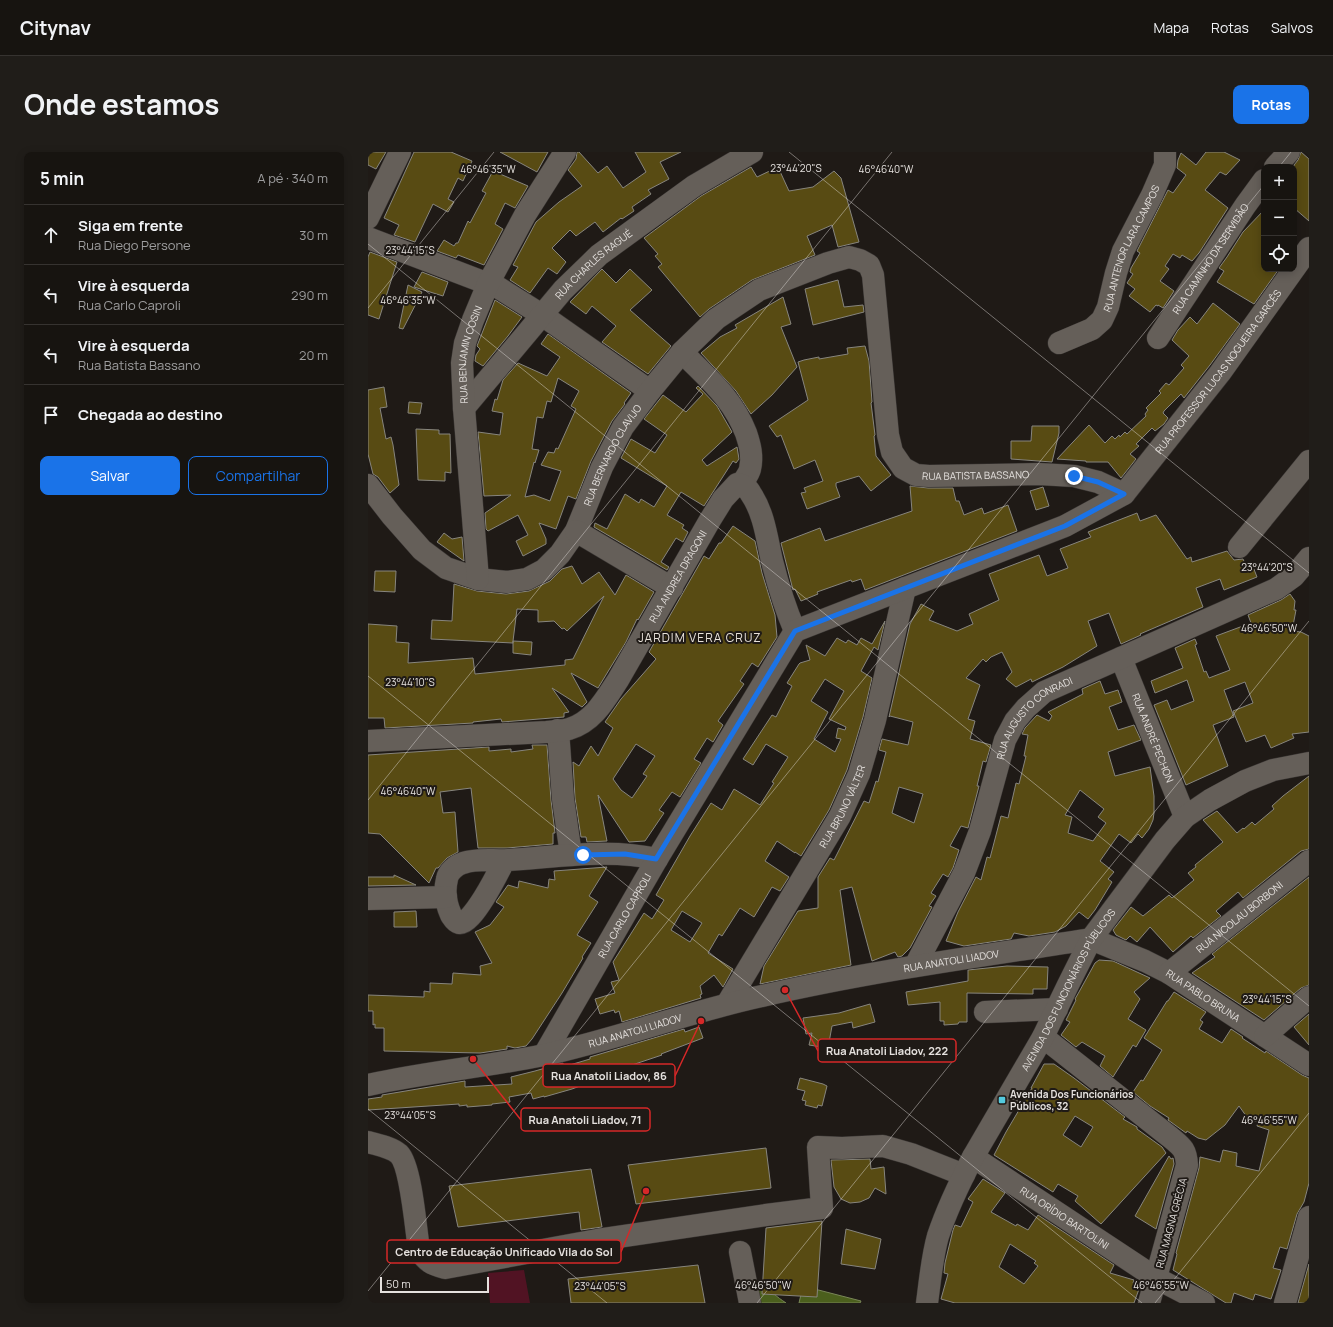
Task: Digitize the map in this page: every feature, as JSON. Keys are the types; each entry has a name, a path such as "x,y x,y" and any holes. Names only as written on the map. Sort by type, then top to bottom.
{"street":[{"path":"368,218 400,152"},
{"name":"RUA BENJAMIN COSIN","path":"478,579 464,408 462,364 465,343 488,284 525,215 565,152"},
{"name":"RUA CHARLES RAGUÉ","path":"464,408 563,290 599,255 694,186 752,152"},
{"name":"RUA ANTENOR LARA CAMPOS","path":"1059,343 1092,329 1102,320 1108,307 1123,251 1152,195 1165,165 1165,152"},
{"path":"1278,164 1289,152"},
{"name":"RUA CAMINHO DA SERVIDÃO","path":"1158,338 1261,184"},
{"path":"368,238 499,288 542,315 650,391"},
{"name":"RUA PROFESSOR LUCAS NOGUEIRA GARCÊS","path":"1124,494 1220,373 1309,248"},
{"name":"RUA BERNARDO CLAVIJO","path":"368,485 392,516 422,550 446,568 478,579 507,582 527,579 544,570 560,554 576,531 602,467 623,427 682,352 716,319 759,290 828,263 849,258 860,260 869,265 873,275"},
{"name":"RUA BATISTA BASSANO","path":"873,275 888,435 892,452 903,468 916,475 929,476 1039,474 1074,476 1098,482 1124,494"},
{"path":"682,352 708,376 726,396 742,422 751,449 750,470 741,485 745,486 751,493 756,504 763,524 778,583 795,631 1065,526 1124,494"},
{"path":"1239,548 1309,461"},
{"name":"RUA ANDREA DRAGONI","path":"368,741 558,730 569,729 583,722 594,714 603,703 622,674 723,499 733,487 737,484 741,485"},
{"path":"576,531 672,588"},
{"name":"RUA AUGUSTO CONRADI","path":"915,966 964,873 980,831 1005,740 1015,720 1026,708 1044,692 1276,588 1294,576 1309,558"},
{"name":"RUA BRUNO VÁLTER","path":"727,1004 840,816 859,774 875,720 905,588"},
{"name":"RUA CARLO CAPROLI","path":"544,1055 656,859 795,631"},
{"name":"RUA ANDRÉ PECHON","path":"1121,658 1185,817"},
{"path":"558,730 563,799 571,855"},
{"name":"AVENIDA DOS FUNCIONÁRIOS PÚBLICOS","path":"927,1303 938,1237 968,1166 1043,1037 1091,939 1165,840 1185,817 1210,800 1245,780 1273,770 1309,763"},
{"path":"504,861 488,891 468,919 463,923 459,923 452,917 446,897 448,876 462,863 481,860 504,861 571,855 625,854 656,859"},
{"name":"RUA NICOLAU BORBONI","path":"1169,973 1309,860"},
{"path":"368,899 446,897"},
{"name":"RUA ANATOLI LIADOV","path":"374,1080 499,1063 544,1055 581,1046 727,1004 915,966 1091,939"},
{"name":"RUA PABLO BRUNA","path":"1091,939 1145,961 1169,973 1309,1065"},
{"path":"1265,1036 1309,997"},
{"path":"985,1012 1057,1008"},
{"name":"RUA MAGNA GRÉCIA","path":"1043,1037 1181,1146 1186,1153 1186,1165 1149,1303"},
{"name":"RUA ORÍDIO BARTOLINI","path":"368,1142 389,1148 398,1153 404,1160 408,1175 419,1250 425,1260 445,1268 597,1240 766,1214 822,1208 818,1147 842,1148 883,1146 911,1154 968,1166 1156,1278 1204,1303"},
{"path":"1285,1303 1309,1218"},
{"path":"740,1252 750,1303"}],"shaded area":[{"path":"524,1270 530,1303 490,1303 488,1273"},
{"path":"767,1282 775,1294 786,1303 759,1303 755,1284"},
{"path":"803,1286 861,1301 860,1303 799,1303"}],"building":[{"path":"368,152 386,152 376,169 368,165"},
{"path":"414,152 451,152 472,161 463,181 458,178 448,199 454,202 448,212 433,204 415,242 394,235 399,225 384,218"},
{"path":"500,152 548,152 537,172"},
{"path":"577,152 579,152 598,173 607,166 623,188 646,172 635,152 681,152 660,162 669,179 648,190 651,194 632,207 634,211 622,219 621,218 603,232 595,222 576,236 570,230 552,248 566,262 557,274 548,268 530,293 510,280 518,267 513,265 536,222 559,202 582,186 568,170 576,159"},
{"path":"1206,152 1224,152 1240,160 1226,175 1220,172 1205,190 1228,208 1199,253 1192,261 1182,255 1180,258 1173,254 1165,266 1169,269 1160,281 1174,291 1163,308 1156,305 1150,312 1129,296 1135,289 1127,283 1133,274 1130,272 1131,268 1140,253 1137,251 1168,190 1173,193 1186,175 1177,168 1181,153 1196,165"},
{"path":"1301,152 1309,159 1309,221 1297,211 1297,164 1295,164"},
{"path":"751,167 757,177 778,167 789,191 813,187 834,171 841,178 859,242 838,247 832,225 807,236 815,255 752,280 709,309 700,317 658,267 662,264 655,256 658,254 644,238 701,196"},
{"path":"493,171 528,186 515,208 505,203 495,224 503,229 484,265 458,255 456,258 437,251 444,240 454,246 458,243 468,221 470,223 486,193 482,191"},
{"path":"1261,213 1261,272 1277,272 1254,304 1217,282 1224,271 1219,268 1243,232"},
{"path":"370,252 397,262 379,319 368,315 368,257"},
{"path":"602,269 616,283 630,269 652,290 630,310 671,346 648,374 602,342 616,326 592,306 586,314 570,302"},
{"path":"422,272 448,282 443,296 414,287"},
{"path":"838,280 844,307 863,305 864,312 813,325 805,289"},
{"path":"408,285 422,292 403,329 399,328"},
{"path":"783,297 791,324 781,327 797,367 772,395 751,414 736,391 701,353 720,337 737,328 735,325"},
{"path":"495,300 522,317 483,366 475,361 476,355 480,349 477,346"},
{"path":"1213,303 1240,324 1184,398 1181,394 1164,411 1163,413 1168,418 1164,424 1155,431 1152,428 1136,444 1139,446 1130,454 1136,459 1121,478 1108,462 1086,462 1057,459 1089,425 1105,443 1112,436 1115,439 1119,435 1120,437 1125,432 1127,434 1146,416 1145,414 1148,410 1146,408 1161,393 1159,391 1166,383 1169,385 1184,368 1181,365 1189,356 1172,340 1178,330 1190,317 1197,324"},
{"path":"548,334 631,393 624,403 625,404 612,421 591,461 576,499 568,496 556,529 539,523 546,539 546,544 523,556 516,541 528,535 518,515 488,531 486,529 485,513 511,495 484,496 478,432 500,435 503,413 492,411 495,399 497,400 503,380 518,363 547,376 560,357 541,344","holes":["558,378 579,391 571,406 576,409 558,449 556,448 554,453 548,452 541,465 561,471 550,501 534,495 525,497 534,462 535,463 539,450 532,449 537,417 543,418 547,401 551,402"]},
{"path":"865,346 869,361 876,456 891,475 871,491 859,476 836,483 840,497 807,509 801,493 806,492 804,488 823,481 815,460 794,469 781,435 777,437 769,426 808,400 798,362 819,357 819,359 848,354 847,348"},
{"path":"698,386 717,406 732,432 702,460 707,466 737,447 739,459 736,463 733,461 704,506 681,492 667,515 684,525 682,528 688,532 683,542 676,538 661,562 669,567 667,570 594,527 595,523 607,529 625,494 639,503 641,499 654,507 667,486 621,458 631,439 655,453 667,435 644,419 663,395 686,412 703,394 696,388"},
{"path":"384,387 387,407 380,408 386,439 391,437 393,445 399,485 390,493 378,477 373,474 368,454 368,390"},
{"path":"409,402 422,403 420,414 408,413"},
{"path":"1032,426 1059,426 1059,433 1052,462 1011,459 1011,441 1031,441"},
{"path":"416,429 439,430 439,434 450,434 451,473 445,472 445,481 418,480"},
{"path":"910,486 953,488 956,501 959,501 964,515 982,508 984,514 1008,505 1017,531 865,590 861,579 852,582 851,580 817,592 818,594 801,601 795,589 793,590 781,543 820,528 825,541 912,511"},
{"path":"1043,487 1049,506 1036,510 1030,491"},
{"path":"1137,513 1140,521 1156,515 1187,559 1191,557 1192,562 1227,551 1234,560 1243,559 1246,566 1252,564 1257,577 1224,590 1220,579 1196,588 1203,607 1140,634 1141,635 1121,644 1109,613 1088,621 1097,646 1063,667 1032,682 1031,679 1016,687 1006,679 1012,672 1002,652 991,657 986,662 983,659 966,678 980,685 968,719 975,721 970,739 991,745 986,762 983,761 977,786 979,786 968,828 961,826 950,846 959,850 953,868 948,877 943,874 931,893 936,896 929,906 932,907 910,948 902,956 898,957 895,952 872,961 852,887 840,890 851,965 760,984 764,966 798,911 818,908 818,877 830,858 834,860 864,801 869,803 876,781 878,782 886,752 879,750 882,739 908,745 913,722 889,717 910,624 921,604 934,611 929,620 957,631 973,624 969,614 999,600 989,574 1039,555 1047,576 1068,568 1060,549 1091,537 1088,532","holes":["899,787 923,794 914,823 892,813"]},
{"path":"733,526 755,541 762,573 775,615 777,637 758,667 752,663 740,681 744,684 718,721 723,725 713,742 707,738 694,759 701,763 680,797 672,792 659,810 664,813 645,841 629,842 598,795 607,841 587,842 586,837 581,837 575,798 573,762 579,766 591,746 598,756 613,728 605,722 621,699 656,659 649,652 704,556 709,559 719,543 721,543","holes":["636,744 655,756 643,774 647,776 632,798 621,790 613,779"]},
{"path":"444,533 452,539 462,537 464,561 437,542"},
{"path":"572,566 582,584 599,572 615,595 626,575 654,592 598,688 571,673 587,702 582,707 552,688 569,712 564,713 564,717 502,722 501,719 473,723 385,728 384,718 368,718 368,624 397,626 396,642 409,643 408,663 473,658 475,674 565,665 565,660 573,659 604,596 567,631 564,628 562,629 554,621 538,622 538,610 517,609 513,641 532,642 531,655 513,653 513,643 431,639 432,620 452,621 454,584 477,591 506,594 529,591 550,581 562,569"},
{"path":"375,571 396,571 395,592 374,591"},
{"path":"1290,594 1295,601 1294,610 1296,610 1292,631 1301,632 1309,636 1309,732 1292,734 1294,738 1271,748 1265,735 1246,742 1233,711 1253,703 1245,682 1224,690 1234,717 1213,725 1228,766 1186,785 1154,705 1167,700 1171,710 1194,701 1187,680 1155,693 1151,681 1183,668 1175,648 1195,639 1197,644 1195,645 1204,672 1206,671 1209,678 1230,670 1216,636 1251,623 1248,615 1281,600"},
{"path":"885,621 878,650 874,647 861,671 872,678 863,717 847,770 829,810 801,856 777,841 765,861 789,877 780,891 772,887 754,917 740,908 722,936 719,934 708,953 733,969 723,987 714,975 700,986 702,994 700,995 701,998 622,1022 619,1011 615,1013 614,1010 600,1014 595,999 615,993 611,982 619,980 613,962 644,913 652,919 664,900 656,895 711,803 722,810 734,789 760,805 774,783 772,782 788,757 766,744 753,765 743,759 772,715 776,717 792,686 787,683 799,664 810,660 806,645 825,656 837,638 846,643 848,640 857,645 861,638 872,644","holes":["825,679 844,691 829,719 846,727 845,730 838,728 836,738 841,739 835,752 814,739 828,712 811,701","682,911 702,923 690,942 671,930"]},
{"path":"1100,681 1105,694 1118,690 1122,702 1109,707 1118,730 1134,725 1141,740 1108,752 1115,776 1150,767 1154,796 1154,813 1149,829 1142,838 1138,834 1131,843 1119,834 1100,861 1114,872 1108,879 1112,882 1088,919 1079,912 1066,926 1055,932 1029,936 1014,933 1011,939 964,946 946,941 958,912 976,877 981,880 987,857 990,858 1001,816 1008,818 1016,783 1019,784 1026,756 1024,756 1028,735 1022,734 1025,728 1037,715 1049,721 1052,716 1048,712 1083,694 1082,689","holes":["1080,790 1104,809 1098,817 1106,823 1093,841 1068,833 1072,817 1065,815"]},
{"path":"532,745 547,745 555,833 553,833 553,844 507,848 478,848 471,788 440,792 443,813 455,812 458,852 447,858 438,868 436,868 429,883 380,834 368,833 368,755 489,747 489,751 511,749 511,752 533,749"},
{"path":"1309,776 1309,849 1301,851 1243,898 1238,892 1216,911 1221,916 1193,938 1191,936 1173,952 1150,927 1137,942 1130,936 1126,940 1116,935 1113,930 1131,907 1143,916 1169,895 1172,898 1194,880 1188,873 1196,867 1195,865 1223,842 1203,820 1217,811 1237,833 1252,822 1255,825 1274,809 1272,806 1283,796"},
{"path":"607,867 589,896 598,902 577,935 591,943 562,993 526,1046 515,1048 507,1046 507,1049 480,1053 384,1051 384,1028 375,1028 375,1024 373,1025 373,1011 368,1011 368,995 424,997 424,991 430,992 430,983 452,984 453,973 481,975 480,966 492,963 475,932 490,925 504,907 496,902 508,885 518,888 519,881 548,888 549,879 555,880 554,871"},
{"path":"394,875 416,885 368,886 368,877 394,877"},
{"path":"1309,877 1309,985 1301,988 1264,1020 1192,973 1215,957 1212,954"},
{"path":"416,911 417,927 394,927 394,912"},
{"path":"1099,960 1113,961 1150,978 1134,992 1140,999 1128,1019 1146,1030 1136,1047 1133,1045 1113,1077 1100,1066 1105,1056 1082,1042 1076,1047 1061,1035 1070,1022 1066,1020 1076,1000 1075,999 1095,963"},
{"path":"1007,966 1048,967 1047,989 1033,989 1033,994 967,993 967,1022 959,1022 958,1024 944,1025 944,1021 940,1021 940,1002 908,1005 906,992 968,981 968,970"},
{"path":"1174,992 1206,1012 1200,1020 1203,1022 1199,1029 1222,1043 1231,1029 1265,1053 1266,1051 1309,1078 1309,1183 1304,1202 1297,1214 1287,1249 1280,1247 1273,1268 1281,1270 1271,1299 1255,1294 1253,1300 1234,1293 1231,1303 1226,1303 1173,1270 1176,1253 1199,1168 1200,1157 1220,1162 1223,1150 1237,1153 1236,1166 1259,1171 1269,1130 1257,1126 1258,1122 1249,1120 1239,1106 1225,1125 1206,1140 1198,1138 1187,1131 1186,1133 1168,1120 1169,1118 1150,1106 1133,1092 1141,1080 1143,1081 1162,1050 1144,1038"},
{"path":"870,1004 875,1022 853,1028 852,1022 832,1026 828,1048 809,1045 812,1033 806,1034 803,1018 839,1013"},
{"path":"1309,1014 1309,1045 1294,1027"},
{"path":"699,1027 703,1038 572,1089 544,1097 533,1099 531,1093 509,1097 510,1102 492,1105 467,1107 467,1105 459,1106 459,1104 368,1110 368,1099 382,1097 382,1095 465,1081 465,1087 512,1084 511,1077 563,1063 563,1067 590,1059 590,1057 684,1029 685,1032"},
{"path":"1044,1064 1054,1064 1125,1117 1123,1119 1137,1127 1137,1129 1162,1147 1166,1153 1101,1224 1075,1201 1078,1196 1058,1184 1053,1192 994,1155","holes":["1075,1116 1093,1127 1081,1147 1063,1135"]},
{"path":"800,1078 827,1086 822,1106 818,1105 817,1108 805,1105 806,1101 802,1100 805,1091 797,1089"},
{"path":"766,1148 771,1188 636,1204 628,1165"},
{"path":"1169,1156 1171,1159 1173,1158 1174,1164 1156,1229 1135,1216"},
{"path":"870,1159 871,1169 884,1167 886,1194 875,1188 869,1198 860,1202 850,1203 841,1199 834,1187 831,1160"},
{"path":"591,1169 602,1227 581,1230 579,1212 458,1227 449,1186"},
{"path":"983,1179 1005,1193 991,1212 1016,1226 1017,1224 1028,1230 1038,1215 1114,1265 1110,1273 1134,1280 1134,1288 1139,1289 1134,1303 955,1303 941,1299 948,1274 944,1273 945,1263 953,1230 955,1225 961,1227 973,1202 968,1199","holes":["1010,1244 1036,1261 1034,1263 1038,1266 1024,1284 999,1267"]},
{"path":"822,1221 817,1297 762,1294 766,1228"},
{"path":"846,1229 881,1239 875,1269 841,1264"},
{"path":"1309,1264 1309,1303 1298,1303"},
{"path":"698,1265 705,1303 571,1303 568,1279"}],"place":[{"name":"Rua Anatoli Liadov, 222","path":"785,990"},
{"name":"Rua Anatoli Liadov, 86","path":"701,1021"},
{"name":"Rua Anatoli Liadov, 71","path":"473,1059"},
{"name":"Avenida Dos Funcionários Públicos, 32","path":"1002,1100"},
{"name":"Centro de Educação Unificado Vila do Sol","path":"646,1191"}],"district":[{"name":"JARDIM VERA CRUZ","path":"700,637"}],"route":[{"path":"583,855 625,854 656,859 795,631 1065,526 1124,494 1098,482 1074,476"}]}
